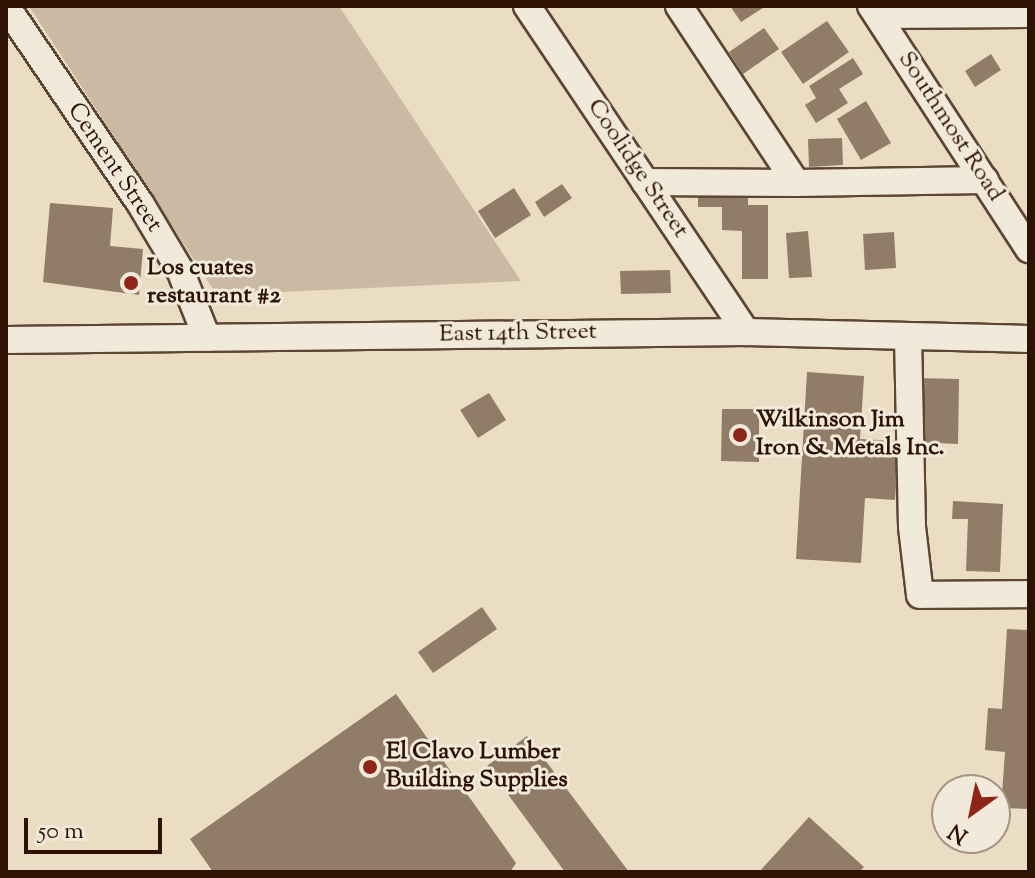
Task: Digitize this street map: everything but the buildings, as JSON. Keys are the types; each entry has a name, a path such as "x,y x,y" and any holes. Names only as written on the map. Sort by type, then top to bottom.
{"street":[{"name":"Cement Street","path":"6,6 148,216 191,291 207,338"},
{"name":"Coolidge Street","path":"527,6 746,332"},
{"path":"679,6 796,183"},
{"path":"874,11 1024,11"},
{"name":"Southmost Road","path":"874,11 1029,249"},
{"path":"645,182 985,180"},
{"name":"East 14th Street","path":"6,340 746,332 1029,339"},
{"path":"908,336 912,527 920,595 1022,594"}],"shaded area":[{"path":"29,6 339,6 521,281 217,295"}],"place":[{"name":"Los cuates restaurant #2","path":"131,283"},
{"name":"Wilkinson Jim Iron & Metals Inc.","path":"740,435"},
{"name":"El Clavo Lumber Building Supplies","path":"370,767"}]}
